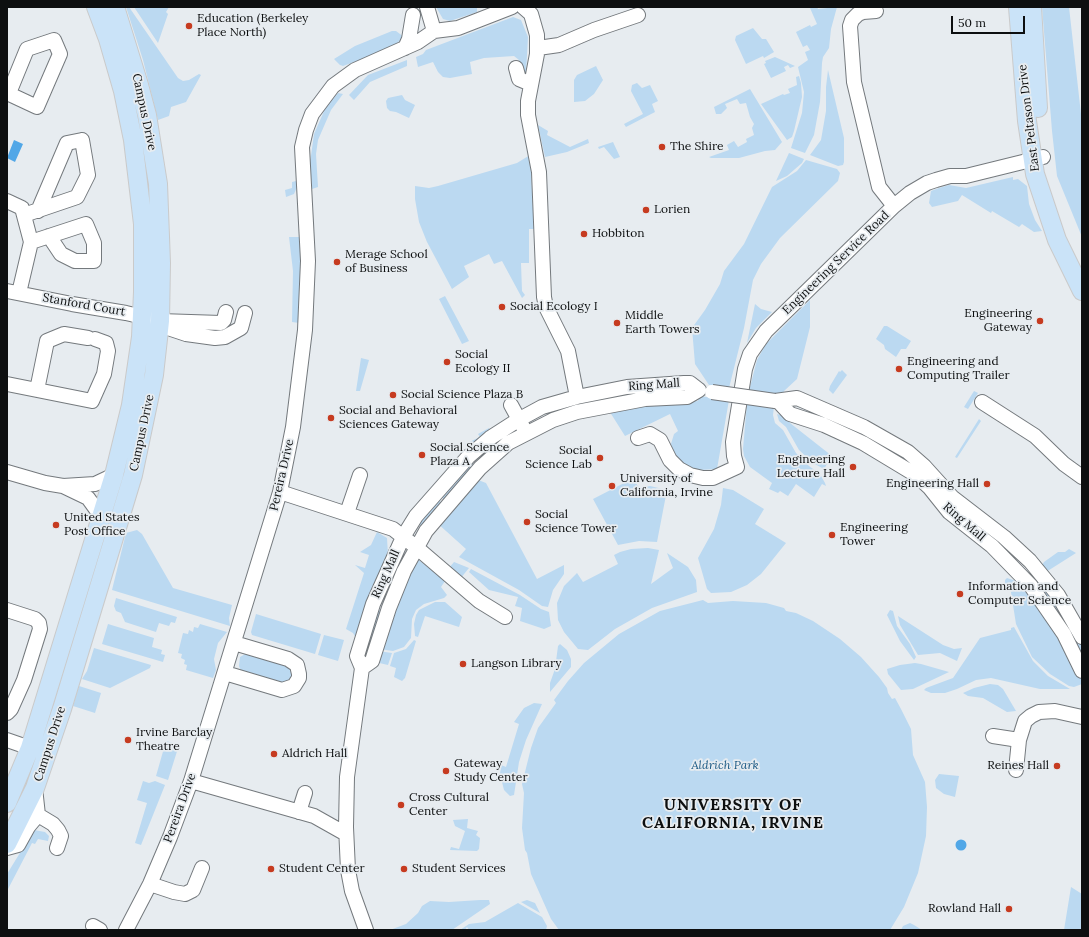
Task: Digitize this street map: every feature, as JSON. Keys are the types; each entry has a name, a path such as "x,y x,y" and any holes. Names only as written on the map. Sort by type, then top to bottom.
{"main road":[{"name":"Campus Drive","path":"7,803 30,748 114,475 131,405 142,316 143,224 133,140 116,69 96,7"},
{"name":"Campus Drive","path":"7,844 35,788 62,709 133,475 154,375 160,321 161,263 158,184 147,115 115,7"},
{"name":"East Peltason Drive","path":"1018,7 1027,121 1038,159 1082,264"},
{"name":"East Peltason Drive","path":"1032,7 1037,98 1038,159 1047,212 1058,240 1082,291"},
{"path":"16,825 14,813 31,774 35,760 34,754 30,748"}],"street":[{"path":"427,7 432,33"},
{"path":"432,33 458,28 512,7"},
{"path":"523,7 531,14 535,24 538,48 531,84 528,115 539,172 544,297 546,307 568,351 577,397"},
{"path":"411,11 432,33"},
{"path":"405,48 412,27 411,11"},
{"path":"876,11 858,14 852,20 850,26 854,82 879,187 894,206"},
{"path":"538,48 559,45 594,30 638,15"},
{"name":"Pereira Drive","path":"126,930 150,884 191,781 280,492 294,420 305,330 308,261 302,147 306,130 312,114 321,100 342,78 367,64 418,42 432,33"},
{"path":"54,40 60,54 37,107 8,93 27,49 54,40"},
{"path":"516,68 518,79 531,84"},
{"path":"24,216 76,197 88,175 82,140 67,143 38,210"},
{"name":"Engineering Service Road","path":"638,438 650,434 660,440 670,460 679,469 690,475 703,478 713,478 737,467 734,456 733,442 745,369 750,354 766,331 894,206 910,193 932,181 950,176 966,176 1038,159"},
{"path":"7,201 22,208 32,242 13,292"},
{"path":"32,242 49,236"},
{"name":"Stanford Court","path":"13,292 142,316 160,321"},
{"path":"160,321 221,323 224,320 226,312"},
{"path":"160,321 171,329 186,334 215,338 229,335 241,328 245,313"},
{"path":"7,384 92,402 104,374 108,351 106,343 64,334 47,341 38,390"},
{"name":"Ring Mall","path":"366,930 352,891 348,870 346,834 347,777 362,668 357,656 373,604 393,558 399,534 468,457 490,438 518,420 546,406 577,397 614,389 650,384 690,384 705,391"},
{"path":"705,391 777,401"},
{"name":"Ring Mall","path":"362,668 372,660 389,608 416,547 426,531 480,468 508,443 526,433 577,412 645,399 687,397 705,391"},
{"name":"Ring Mall","path":"777,401 797,398 864,426 908,452 924,466 952,497 1004,536 1030,561 1058,595 1082,636"},
{"name":"Ring Mall","path":"777,401 790,414 824,425 863,443 916,476 929,487 949,512 992,546 1031,586 1064,634 1082,671"},
{"path":"982,402 1035,436 1064,464 1082,477"},
{"path":"511,406 526,433"},
{"path":"7,472 45,483 63,486 95,484 114,475"},
{"path":"347,513 360,475"},
{"path":"63,486 90,500 101,516"},
{"path":"280,492 347,513 399,534 479,601 505,617"},
{"path":"7,610 35,619 39,623 40,629 24,680 11,709 7,713"},
{"path":"224,673 282,690 294,686 299,678 297,665 288,659 234,643"},
{"path":"1016,770 1019,740 1025,721 1031,716 1039,712 1056,711 1082,717"},
{"path":"994,736 1019,740"},
{"path":"7,740 30,748"},
{"path":"191,781 314,816 346,834"},
{"path":"7,848 14,848 18,845 28,827 38,815 35,788"},
{"path":"299,812 305,793"},
{"path":"38,815 53,824 59,842"},
{"path":"150,884 185,894 193,890 202,868"}],"green space":[{"path":"126,7 129,7 178,78 183,81 189,80 199,74 201,75 186,102 171,107 169,116 158,120 143,60"},
{"path":"134,7 169,7 166,12 168,14 158,43"},
{"path":"436,7 477,7 477,12 450,21 443,19"},
{"path":"817,7 818,9 837,7 831,29 829,48 823,57 820,102 814,135 805,153 791,148 802,113 804,92 798,67 808,60 805,52 810,50 807,45 803,47 796,32 810,25 811,27 817,24 810,8"},
{"path":"1042,7 1069,7 1082,123 1082,237 1057,176"},
{"path":"513,17 521,20 528,37 526,73 523,72 519,60 514,56 484,58 470,62 472,74 450,78 443,77 438,72 433,62 418,67 416,57 423,54 426,50"},
{"path":"753,28 762,39 766,39 774,52 764,58 763,56 746,64 735,40 736,36"},
{"path":"392,31 396,31 404,37 390,49 343,66 334,59 355,46"},
{"path":"775,57 795,66 790,68 788,65 784,67 786,71 771,78 764,64 766,63 765,61"},
{"path":"407,60 407,66 370,82 354,100 349,95 368,75"},
{"path":"596,66 603,80 594,94 585,101 574,102 574,80 577,75"},
{"path":"828,70 844,138 844,162 843,165 838,166 810,155 821,140 826,111"},
{"path":"799,76 802,97 792,137 787,140 761,104 783,94 790,93 788,89 797,85 796,77"},
{"path":"637,83 642,88 650,85 658,101 652,104 655,112 626,127 624,124 643,114 631,91 632,85"},
{"path":"750,89 782,142 775,150 739,158 709,157 729,150 727,145 734,141 738,147 747,142 746,139 754,135 752,128 754,124 750,117 746,103 740,104 737,99 725,104 727,108 721,114 716,114 714,107"},
{"path":"338,93 343,94 331,110 318,140 316,154 318,187 312,189 310,163 314,134 325,109"},
{"path":"402,95 405,100 415,105 409,118 390,111 387,108 386,101 388,98"},
{"path":"538,125 548,131 547,135 570,147 588,139 589,143 567,152 545,157"},
{"path":"613,142 620,157 614,159 604,147 599,149 598,147"},
{"path":"789,153 804,159 802,163 787,176 776,181"},
{"path":"530,155 534,229 529,229 529,263 521,263 522,291 525,295 522,298 502,261 494,264 489,254 464,266 469,277 452,289 427,242 419,222 415,199 415,186 429,188 438,186 517,163"},
{"path":"806,160 837,169 840,173 838,181 780,238 761,264 753,280 744,328 729,388 709,385 695,364 692,328 705,310 720,284 724,271 744,244 772,187 797,171"},
{"path":"1013,177 1013,180 1018,179 1027,186 1029,204 1035,220 1042,231 1034,232 1022,224 1019,227 992,211 991,213 962,195 958,201 932,207 929,203 931,191 939,188 949,185 966,188"},
{"path":"296,181 297,187 294,194 286,197 285,190 292,188 292,182"},
{"path":"289,237 300,237 301,284 299,323 292,322 293,271"},
{"path":"445,296 469,341 462,344 439,299"},
{"path":"810,300 810,327 797,379 784,391 783,396 749,391 757,360 766,344"},
{"path":"755,304 761,309 772,312 756,328 747,343"},
{"path":"884,326 887,326 911,341 906,349 901,349 896,357 885,349 884,345 876,339"},
{"path":"361,358 369,360 360,391 356,391"},
{"path":"842,370 847,375 833,394 829,390 830,386 839,371 840,372"},
{"path":"974,391 978,393 968,409 964,407"},
{"path":"699,396 729,400 717,469 699,470 687,467 675,456 671,444 674,434 678,431 670,414 625,436 608,409 698,401"},
{"path":"747,403 774,407 773,415 775,423 783,430 796,453 809,466 820,474 825,483 826,486 822,484 814,497 796,484 788,496 780,491 778,493 769,489 772,483 750,467 744,456 743,449"},
{"path":"777,414 789,417 790,423 832,456 824,469 813,463 799,450 786,427 779,421"},
{"path":"979,419 981,421 957,458 955,457"},
{"path":"489,428 492,433 468,450 465,444 480,437 478,434"},
{"path":"470,461 476,467 446,501 439,495"},
{"path":"473,478 486,483 537,579 564,565 564,574 553,590 548,607 542,606 519,590 459,557 466,549 436,522"},
{"path":"632,479 640,488 650,486 667,490 657,542 639,541 618,545 593,499"},
{"path":"723,488 733,490 764,509 755,524 786,543 761,574 747,585 731,592 711,593 707,589 698,558 714,529 721,505"},
{"path":"436,498 443,504 425,529 418,524"},
{"path":"137,530 142,534 173,588 232,605 229,618 230,626 112,590 126,533"},
{"path":"377,532 387,538 388,555 356,638 353,633 346,629 364,573 355,565 365,568 369,555 360,552 371,545"},
{"path":"648,548 659,550 651,584 673,568 667,553 688,567 696,580 697,592 652,608 615,629 588,650 578,649 564,632 558,620 557,603 564,586 577,573 583,582 618,564 614,555 620,552 631,549"},
{"path":"1069,549 1076,553 1046,572 1041,567 1044,562 1058,552 1065,552"},
{"path":"415,557 445,581 441,587 447,595 444,598 424,604 416,610 412,619 411,638 404,647 393,651 379,649"},
{"path":"454,562 469,568 460,579 448,569"},
{"path":"471,569 520,595 541,609 549,612 551,626 544,629 520,621 522,608 515,606 518,597 489,590 469,572"},
{"path":"1007,578 1025,584 1072,657 1082,678 1082,684 1074,687 1069,686 1050,674 1032,657 1016,624 1010,586 1005,586 1005,580"},
{"path":"1041,579 1061,607 1053,612 1034,585"},
{"path":"116,598 177,617 175,623 171,622 169,626 159,623 156,632 125,622 121,613 116,611 114,606"},
{"name":"Aldrich Park","path":"703,600 708,603 733,601 766,603 784,608 786,611 796,613 813,621 840,639 861,657 879,677 887,688 892,699 895,698 911,729 913,755 925,782 927,807 926,836 918,873 904,907 890,930 559,930 551,919 531,874 527,853 525,850 522,828 524,793 522,784 531,748 538,728 556,703 554,700 568,681 584,663 619,634 660,611"},
{"path":"435,602 445,602 462,617 459,627 425,616 418,637 415,636 414,624 416,615 419,610"},
{"path":"375,609 384,612 373,645 364,642"},
{"path":"1063,609 1082,643 1082,655 1079,656 1055,614"},
{"path":"890,610 893,611 897,626 910,644 916,657 914,660 900,641 887,615"},
{"path":"256,614 321,634 315,654 252,635 251,632"},
{"path":"898,616 943,645 954,649 962,648 957,661 940,653 918,655 900,625"},
{"path":"108,624 154,638 152,647 162,650 161,654 165,655 163,662 102,644"},
{"path":"200,624 227,632 218,643 214,659 216,670 213,678 186,670 187,665 184,664 185,660 181,658 182,654 178,653 183,633 188,634 189,630 193,632 194,627 198,628"},
{"path":"1014,627 1033,661 1048,676 1070,689 1040,689 991,678 976,680 945,693 931,693 924,690 953,678 980,638 1011,630 1011,628"},
{"path":"324,635 344,640 338,661 318,655"},
{"path":"414,640 416,641 405,678 402,681 394,677 396,668 390,666 394,653 406,649"},
{"path":"560,644 567,650 571,659 571,667 550,692 550,683 555,669 558,646"},
{"path":"94,648 151,665 150,668 110,688 82,679 87,671"},
{"path":"378,651 392,653 388,665 375,662"},
{"path":"247,653 291,666 294,675 285,685 241,671 239,666 240,657"},
{"path":"915,663 949,672 913,689 901,690 888,674 887,669"},
{"path":"990,684 998,685 1003,689 1016,711 1007,712 983,698 968,696 963,693 974,688"},
{"path":"79,686 101,693 95,713 73,706"},
{"path":"534,703 542,704 526,740 519,762 514,795 510,796 504,790 500,774 501,765 506,767 519,724 514,722 524,708"},
{"path":"166,741 179,745 168,780 156,776"},
{"path":"939,774 959,776 955,797 944,794 936,788 935,780"},
{"path":"143,781 149,783 155,781 165,785 141,845 135,843 147,803 137,800"},
{"path":"468,819 467,828 478,831 476,835 480,838 479,849 477,851 450,850 451,847 459,849 465,831 455,826 453,820"},
{"path":"34,830 45,832 49,836 48,841 38,839 35,844 32,843 7,891 7,874"},
{"path":"1071,887 1082,894 1082,930 1064,930"},
{"path":"489,900 490,904 452,930 390,930 406,924 418,913 422,906 430,901 449,902"},
{"path":"527,900 535,903 540,913 521,902"},
{"path":"518,903 542,917 547,926 546,930 469,930 467,927 465,930 460,930 469,924 485,922"},
{"path":"910,923 922,930 901,930 903,926"}],"water":[{"path":"14,140 23,144 15,162 7,158"},
{"path":"959,840 963,840 965,841 965,849 959,850 956,847 956,843"}],"place":[{"name":"Education (Berkeley Place North)","path":"189,26"},
{"name":"The Shire","path":"662,147"},
{"name":"Lorien","path":"646,210"},
{"name":"Hobbiton","path":"584,234"},
{"name":"Merage School of Business","path":"337,262"},
{"name":"Social Ecology I","path":"502,307"},
{"name":"Engineering Gateway","path":"1040,321"},
{"name":"Middle Earth Towers","path":"617,323"},
{"name":"Social Ecology II","path":"447,362"},
{"name":"Engineering and Computing Trailer","path":"899,369"},
{"name":"Social Science Plaza B","path":"393,395"},
{"name":"Social and Behavioral Sciences Gateway","path":"331,418"},
{"name":"Social Science Plaza A","path":"422,455"},
{"name":"Social Science Lab","path":"600,458"},
{"name":"Engineering Lecture Hall","path":"853,467"},
{"name":"Engineering Hall","path":"987,484"},
{"name":"University of California, Irvine","path":"612,486"},
{"name":"Social Science Tower","path":"527,522"},
{"name":"United States Post Office","path":"56,525"},
{"name":"Engineering Tower","path":"832,535"},
{"name":"Information and Computer Science","path":"960,594"},
{"name":"Langson Library","path":"463,664"},
{"name":"Irvine Barclay Theatre","path":"128,740"},
{"name":"Aldrich Hall","path":"274,754"},
{"name":"Reines Hall","path":"1057,766"},
{"name":"Gateway Study Center","path":"446,771"},
{"name":"Cross Cultural Center","path":"401,805"},
{"name":"Student Center","path":"271,869"},
{"name":"Student Services","path":"404,869"},
{"name":"Rowland Hall","path":"1009,909"}],"district":[{"name":"UNIVERSITY OF CALIFORNIA, IRVINE","path":"733,814"}]}
